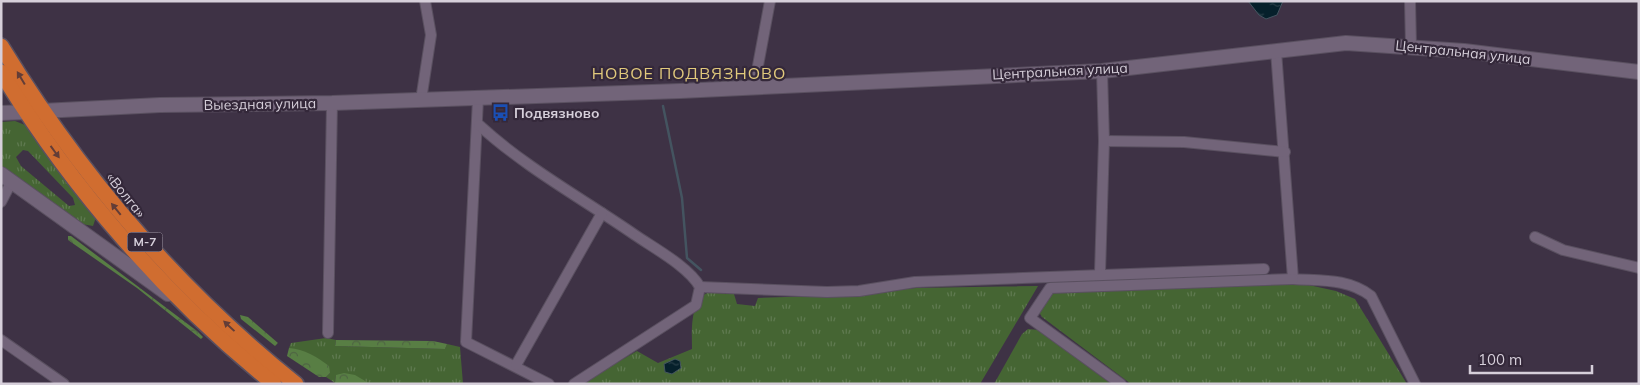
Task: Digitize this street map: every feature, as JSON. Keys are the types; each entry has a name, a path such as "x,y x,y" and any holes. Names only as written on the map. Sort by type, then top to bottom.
{"highway":[{"name":"«Волга»","path":"1,46 34,111 107,218 154,272 193,312 274,384"},
{"name":"«Волга»","path":"1,72 152,251 202,302 265,359 296,384"}],"main road":[{"name":"Центральная улица","path":"478,99 1102,70 1346,43 1411,46 1639,72"},
{"name":"Выездная улица","path":"1,114 160,105 478,99"},
{"path":"7,178 193,312"}],"street":[{"path":"422,100 431,35 425,1"},
{"path":"754,87 770,1"},
{"path":"1410,1 1411,46"},
{"path":"1276,50 1293,279"},
{"path":"1100,273 1104,141 1102,70"},
{"path":"478,99 479,125 472,212 466,342 516,365 549,384"},
{"path":"328,333 332,103"},
{"path":"479,125 504,148 691,274 700,287 696,305 574,384"},
{"path":"1104,141 1184,142 1284,152"},
{"path":"1,202 7,178"},
{"path":"516,365 602,213"},
{"path":"1535,236 1563,250 1639,268"},
{"path":"700,287 835,292 859,291 914,282 1100,273 1264,269"},
{"path":"1121,384 1030,318 1050,288 1293,279 1345,282 1361,289 1370,296 1415,384"},
{"path":"1,340 64,384"}],"green space":[{"path":"15,121 25,125 96,217 93,226 82,224 1,167 1,122","holes":["23,150 28,151 73,198 75,205 69,206 21,166 16,157"]},
{"path":"68,236 71,236 203,337 201,339 137,288 68,240"},
{"path":"1295,282 1336,291 1355,299 1407,384 1131,384 1042,317 1039,312 1049,290"},
{"path":"1038,286 980,384 580,384 637,351 658,363 692,349 692,326 695,308 698,301 710,292 734,294 737,304 755,306 758,298 849,295 916,288"},
{"path":"240,315 248,317 278,343 275,346 241,319"},
{"path":"1028,329 1039,330 1111,384 994,384 1022,334"},
{"path":"326,338 336,340 335,346 445,349 447,344 460,347 463,384 370,384 336,375 335,383 326,377 330,373 289,348 291,343"},
{"path":"336,340 433,341 447,344 445,349 335,346"},
{"path":"289,348 300,350 315,357 329,366 330,373 326,377 319,377 287,356"},
{"path":"344,373 355,375 370,384 335,383 336,375"}],"water":[{"path":"1248,1 1283,1 1277,15 1266,19 1259,15"},
{"path":"675,359 680,361 681,368 672,374 665,372 664,364"}],"waterway":[{"path":"663,106 682,198 687,258 701,270"}],"place":[{"name":"Подвязново","path":"500,113"}],"district":[{"name":"НОВОЕ ПОДВЯЗНОВО","path":"689,73"}]}
